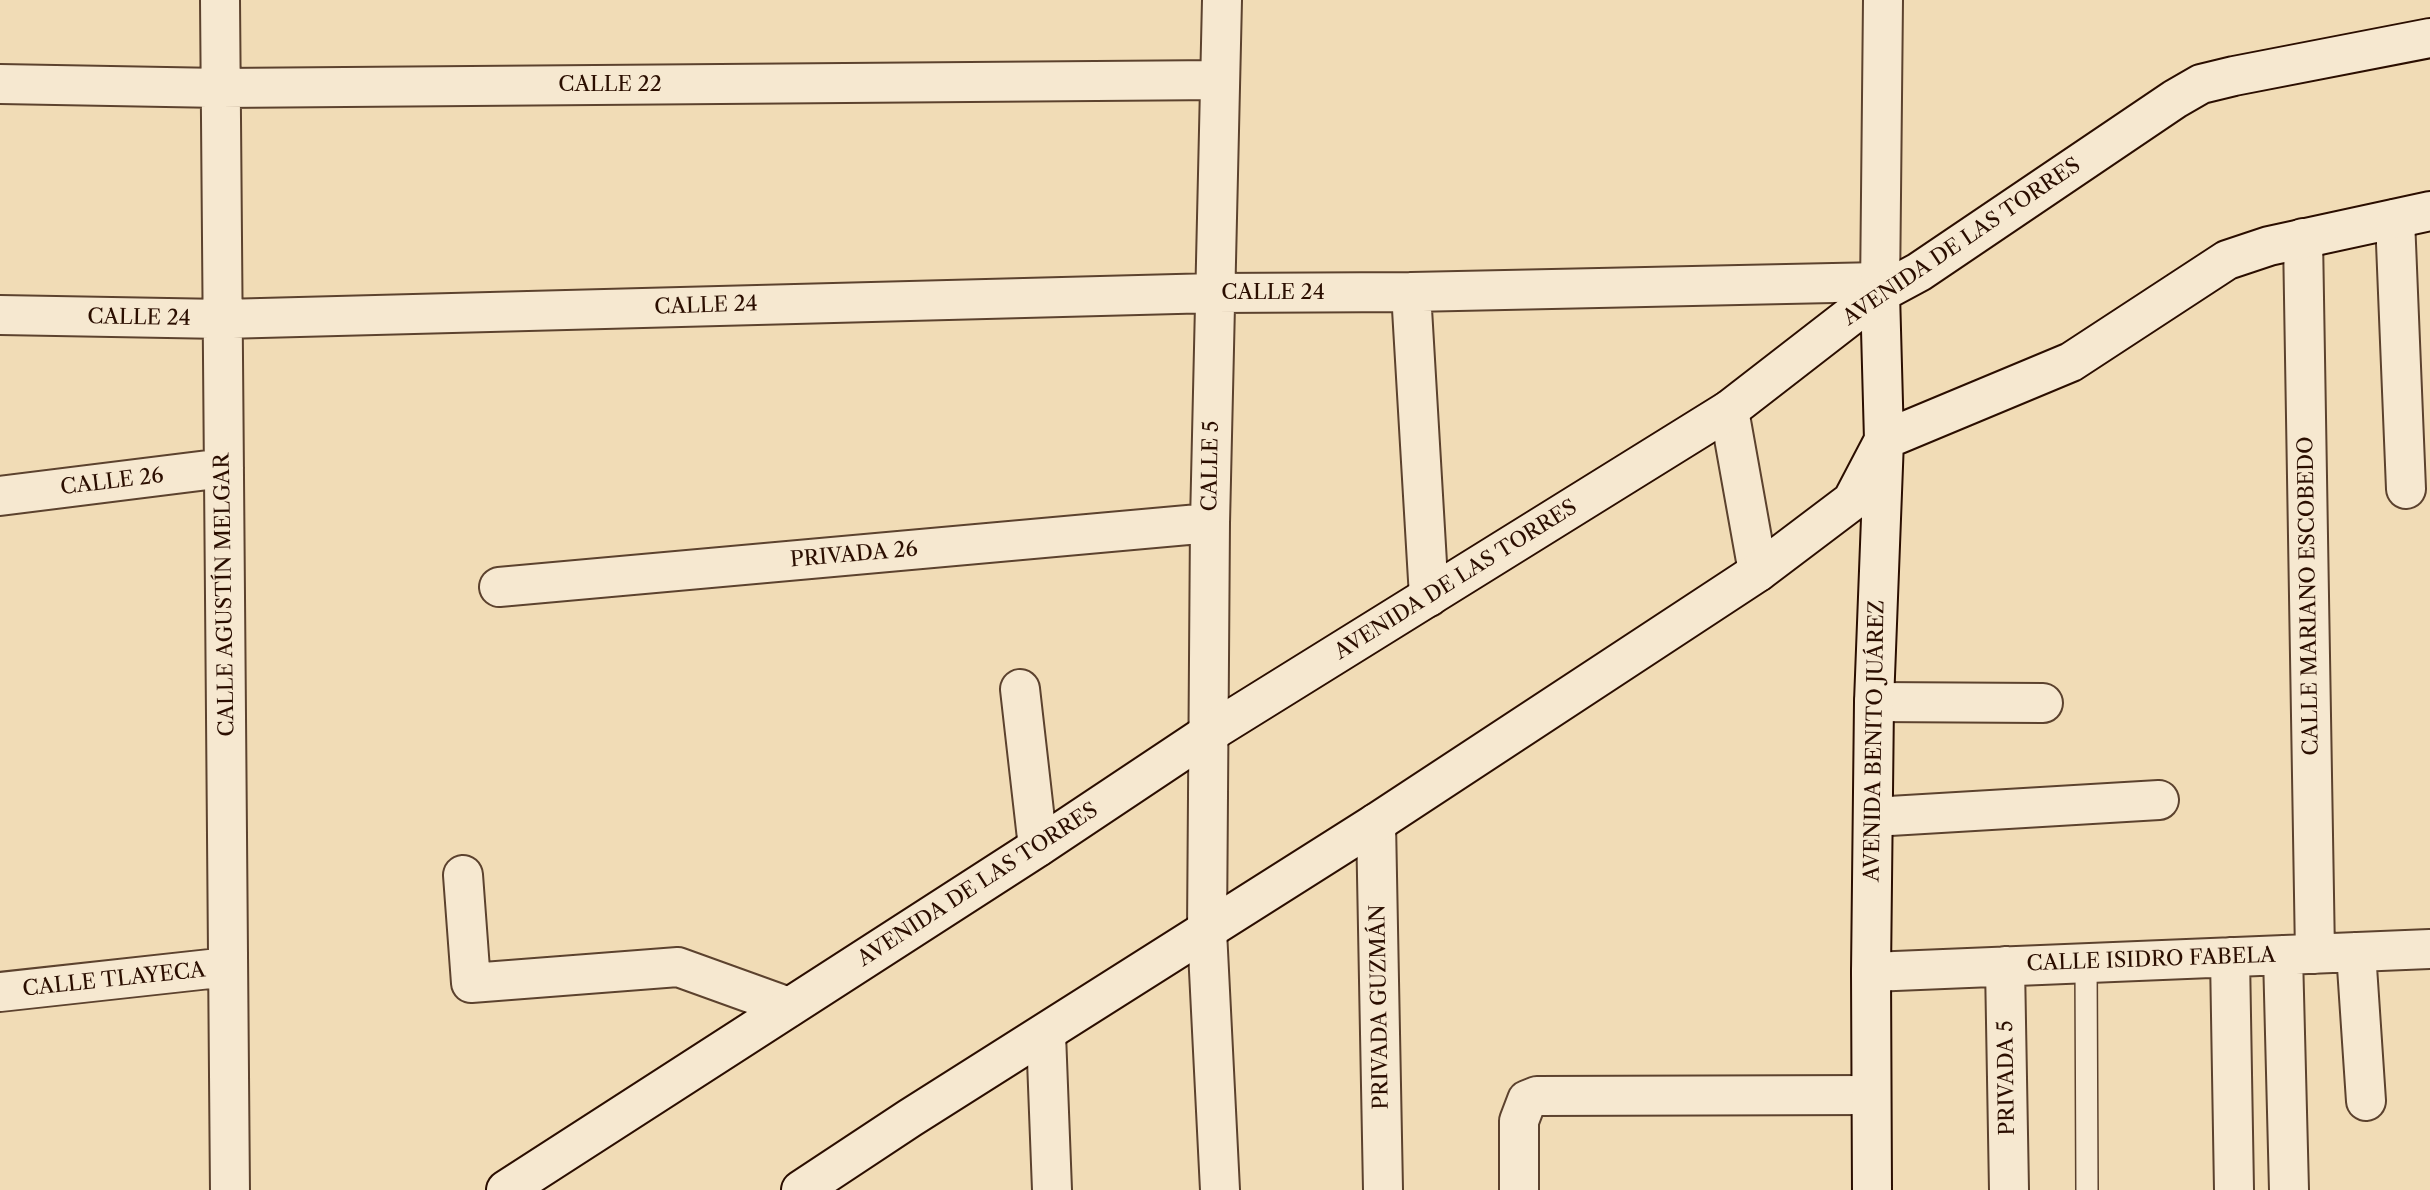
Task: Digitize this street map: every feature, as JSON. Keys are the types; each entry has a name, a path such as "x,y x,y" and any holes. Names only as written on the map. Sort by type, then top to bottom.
{"street":[{"name":"CALLE AGUSTÍN MELGAR","path":"220,0 230,1190"},
{"name":"CALLE 5","path":"1220,1190 1207,931 1210,523 1222,0"},
{"name":"AVENIDA BENITO JUÁREZ","path":"1872,1190 1874,702 1884,440 1880,287 1883,0"},
{"name":"AVENIDA DE LAS TORRES","path":"506,1190 1038,847 1209,733 1729,410 1880,287 1919,272 2201,84 2430,38"},
{"name":"CALLE 22","path":"0,84 221,88 1220,80"},
{"path":"801,1190 1376,823 1758,572 1852,501 1884,440 2071,362 2227,260 2269,246 2413,215 2406,489"},
{"name":"CALLE MARIANO ESCOBEDO","path":"2289,1190 2299,954 2303,238"},
{"name":"CALLE 24","path":"0,316 222,319 1215,293 1880,287"},
{"path":"1412,292 1429,597"},
{"path":"1729,410 1758,572"},
{"name":"CALLE 26","path":"0,496 223,468"},
{"name":"PRIVADA 26","path":"499,587 1210,523"},
{"path":"1020,689 1038,847"},
{"path":"1874,702 2043,703"},
{"path":"1873,817 2159,800"},
{"name":"PRIVADA GUZMÁN","path":"1376,823 1383,1190"},
{"path":"463,875 471,983 678,967 789,1007"},
{"name":"CALLE ISIDRO FABELA","path":"1871,972 2430,948"},
{"path":"2356,952 2366,1101"},
{"path":"2230,957 2234,1190"},
{"name":"PRIVADA 5","path":"2005,966 2010,1190"},
{"name":"CALLE TLAYECA","path":"0,992 228,967"},
{"path":"1046,1034 1052,1190"},
{"path":"1519,1190 1519,1121 1527,1100 1537,1096 1871,1095"}],"lane":[{"path":"2086,963 2087,1190"}]}
